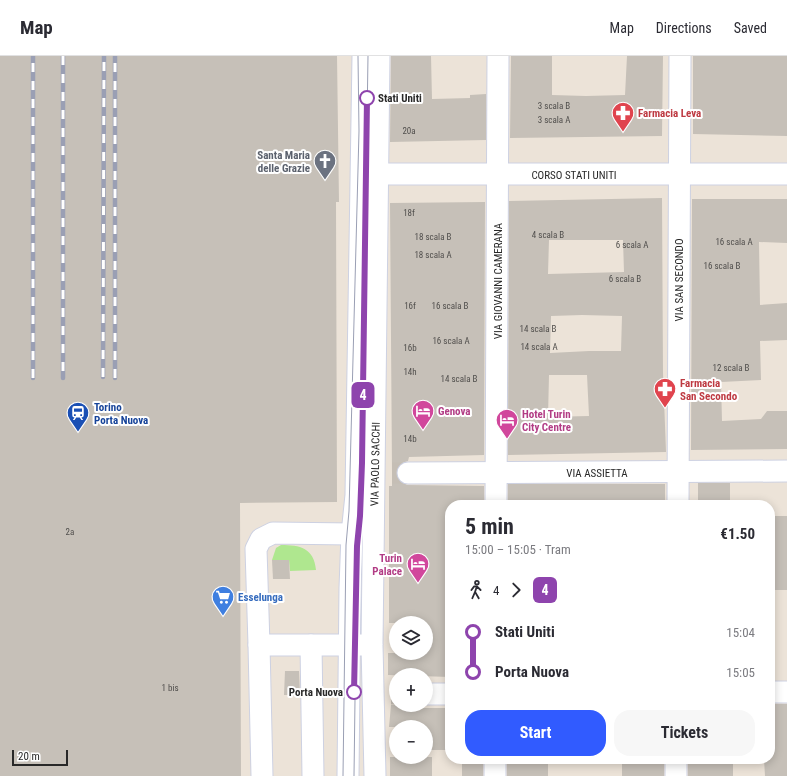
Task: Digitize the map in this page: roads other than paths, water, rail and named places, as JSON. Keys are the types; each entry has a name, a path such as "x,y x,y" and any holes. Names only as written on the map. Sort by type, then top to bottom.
{"street":[{"name":"VIA PAOLO SACCHI","path":"363,56 370,174 392,473 372,645 382,694 375,776"},
{"name":"VIA PAOLO SACCHI","path":"348,776 352,534 356,496 370,174 379,56"},
{"name":"VIA GIOVANNI CAMERANA","path":"496,500 499,175 498,56"},
{"name":"VIA SAN SECONDO","path":"678,500 680,56"},
{"name":"CORSO STATI UNITI","path":"370,174 787,174"},
{"name":"VIA ASSIETTA","path":"392,473 787,471"},
{"path":"262,776 256,550 261,539 273,533 352,534"},
{"path":"259,645 372,645"},
{"path":"311,645 313,776"},
{"path":"775,692 787,692"},
{"path":"433,694 445,694"},
{"path":"494,776 495,764"},
{"path":"676,764 676,776"}],"tunnel":[{"path":"392,473 408,473"}],"tram line":[{"path":"343,776 346,545 349,511 359,131 358,56"},
{"path":"354,776 357,546 361,516 368,56"},
{"name":"4","path":"354,692 357,546 362,463 367,98"}],"railway":[{"path":"33,56 33,378"},
{"path":"63,56 63,378"},
{"path":"103,377 104,56"},
{"path":"115,56 115,378"}],"place":[{"name":"Stati Uniti","path":"367,98"},
{"name":"Farmacia Leva","path":"623,132"},
{"name":"Santa Maria delle Grazie","path":"325,180"},
{"name":"Farmacia San Secondo","path":"665,408"},
{"name":"Genova","path":"423,430"},
{"name":"Torino Porta Nuova","path":"78,432"},
{"name":"Hotel Turin City Centre","path":"507,440"},
{"name":"Turin Palace","path":"418,584"},
{"name":"Esselunga","path":"223,616"},
{"name":"Porta Nuova","path":"354,692"}]}
